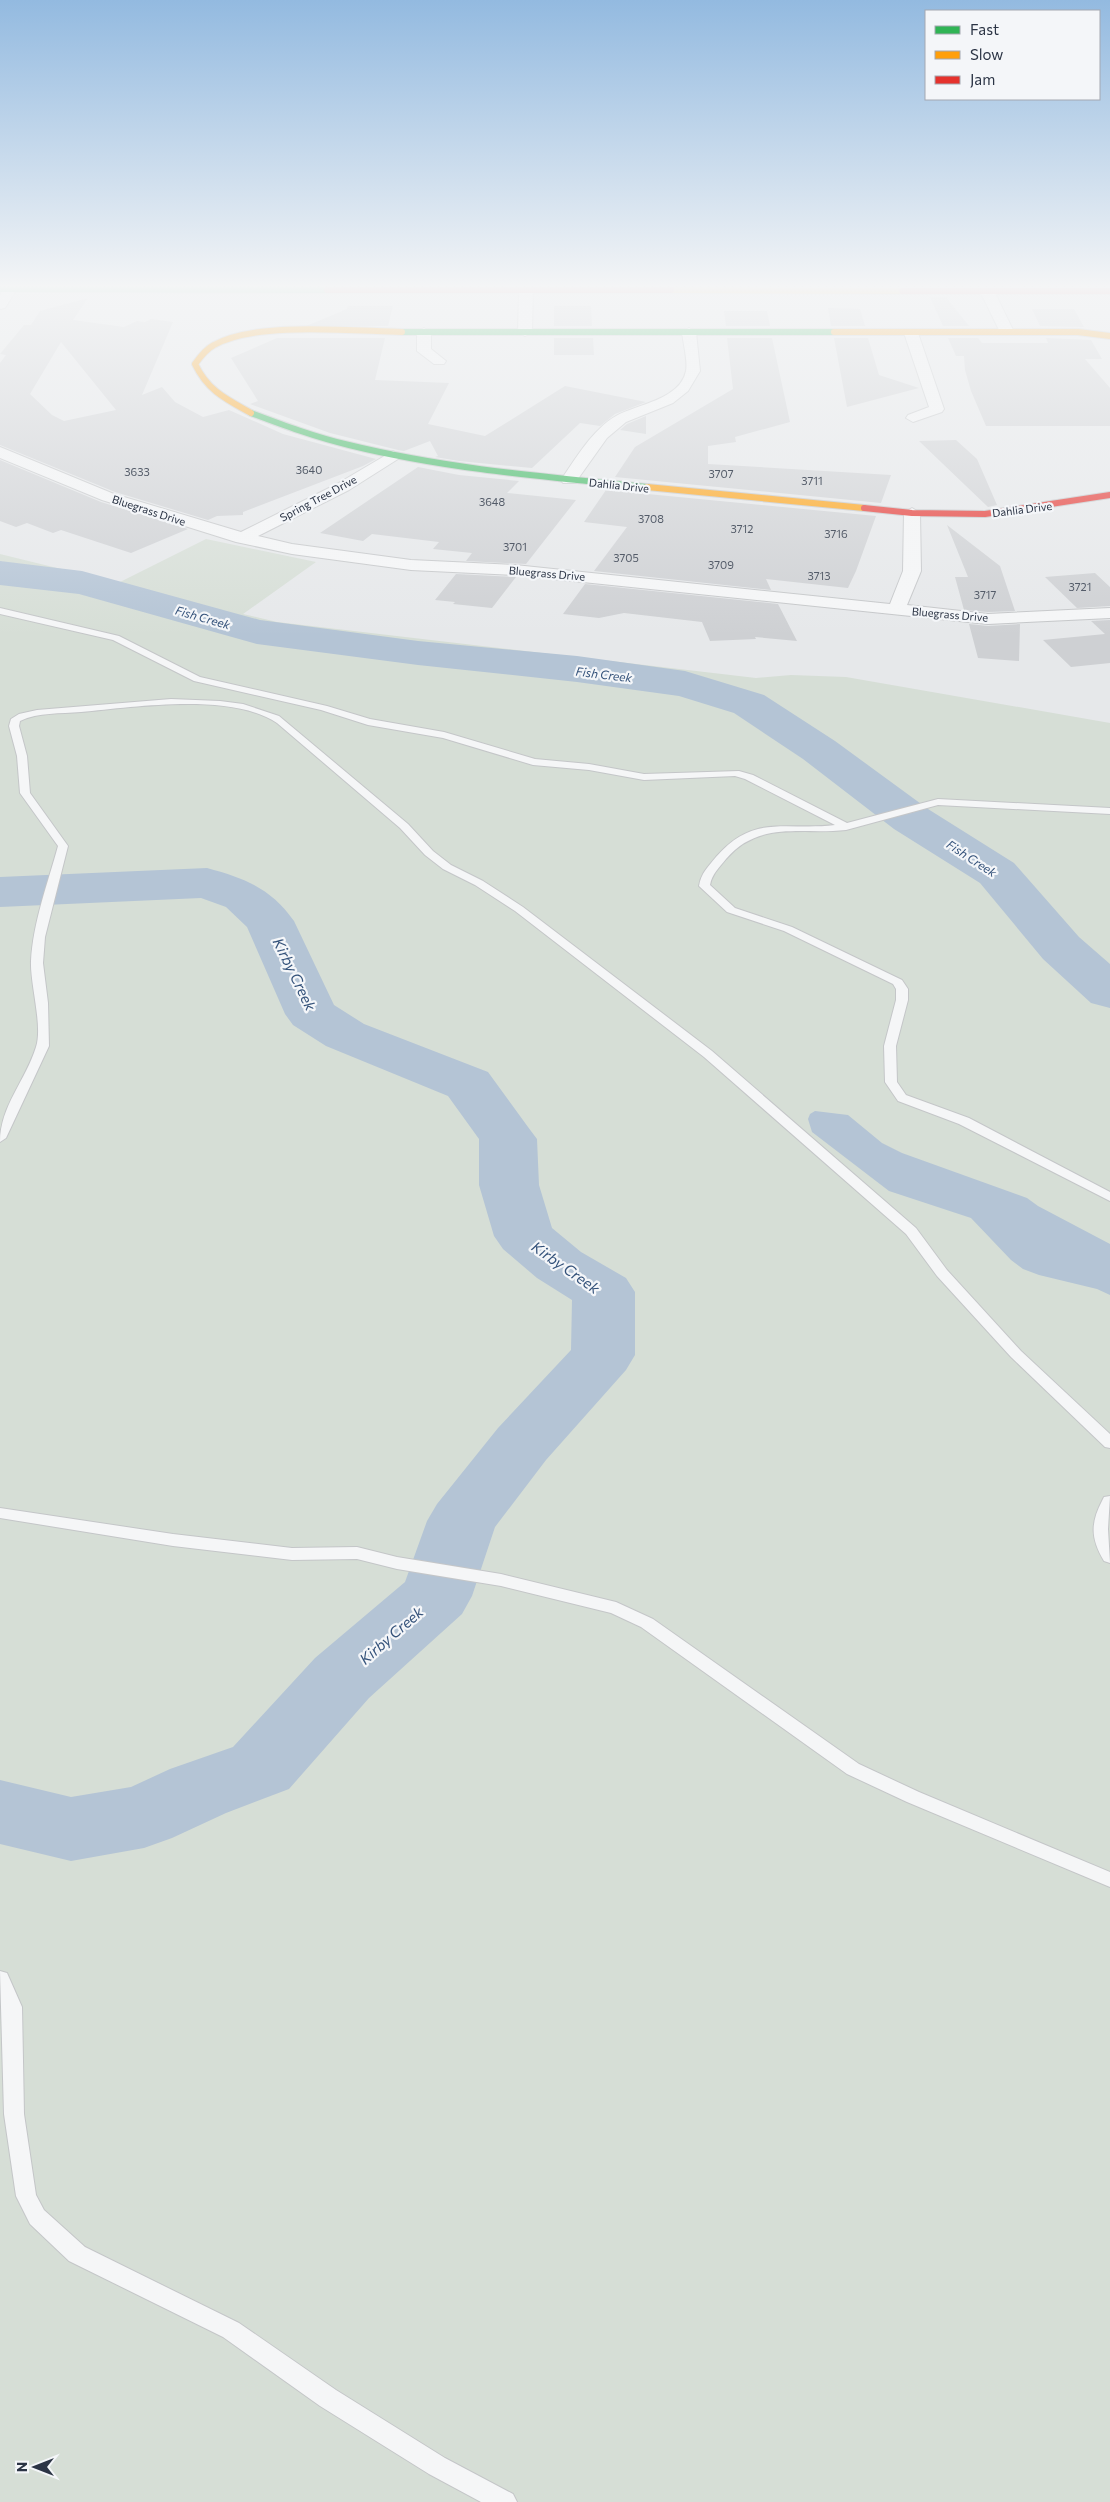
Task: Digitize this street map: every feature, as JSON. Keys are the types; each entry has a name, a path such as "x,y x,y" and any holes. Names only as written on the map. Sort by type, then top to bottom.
{"street":[{"name":"Dahlia Drive","path":"230,402 254,415 315,435 393,456 460,468 569,480 912,513 985,514 1110,495"},
{"path":"569,480 602,435 621,419 664,402"},
{"path":"913,418 937,409 935,402"},
{"name":"Bluegrass Drive","path":"0,452 108,497 242,538 292,549 411,565 515,570 988,619 1110,613"},
{"name":"Spring Tree Drive","path":"242,538 343,487 393,456"},
{"path":"897,609 912,571 912,513"}],"lane":[{"path":"0,611 116,638 197,679 324,708 368,722 444,735 548,766 589,767 644,777 735,773 749,777 852,826"},
{"path":"0,1138 43,1046 42,1003 37,963 40,937 63,846 25,793 22,756 14,726 16,719 29,715 65,711 193,703 234,706 274,716 404,826 430,853 447,867 479,883 518,909 708,1054 910,1230 942,1274 1016,1354 1110,1444"},
{"path":"1107,812 938,802 852,826 832,829 774,828 749,835 729,849 706,876 704,886 731,910 788,929 898,982 902,989 902,1000 890,1046 891,1082 902,1098 964,1121 1110,1197"},
{"path":"1110,1501 1100,1519 1100,1534 1110,1557"},
{"path":"0,1513 172,1540 292,1554 357,1553 397,1563 501,1580 616,1608 639,1619 684,1648 853,1769 913,1797 1110,1880"},
{"path":"0,1978 12,2006 14,2114 26,2196 37,2217 77,2254 230,2330 336,2404 437,2466 505,2502"}],"shaded area":[{"path":"206,539 316,562 243,614 277,622 756,678 791,675 846,677 1110,723 1110,2502 0,2502 0,554 118,583"}],"water":[{"path":"815,1111 848,1115 882,1143 902,1153 1027,1198 1038,1206 1110,1244 1110,1295 1097,1289 1039,1275 1023,1269 1011,1260 971,1218 889,1191 812,1132 808,1119 810,1114"}],"building":[{"path":"0,402 38,402 52,415 64,421 116,410 109,402 175,402 203,417 229,410 283,434 376,459 363,466 243,512 243,515 217,516 208,520 115,492 0,445"},
{"path":"256,402 439,402 428,424 485,436 540,402 646,402 615,414 600,426 580,423 532,468 435,457 438,456 430,441 404,451 398,450 330,433 250,404"},
{"path":"711,402 786,402 790,422 735,437 736,442 708,446 708,464 891,475 881,503 615,477 635,447"},
{"path":"846,402 867,402 847,407"},
{"path":"976,402 1110,402 1110,426 986,426"},
{"path":"646,416 646,434 620,430 627,424"},
{"path":"956,440 977,459 997,505 988,507 919,441"},
{"path":"0,460 101,502 188,529 131,553 61,530 53,533 27,523 16,527 0,521"},
{"path":"418,467 459,475 519,481 507,493 576,500 526,564 466,561 472,553 433,549 439,542 372,534 363,541 320,533"},
{"path":"606,490 876,516 848,588 766,579 771,590 594,571 627,527 584,522"},
{"path":"947,525 1000,566 1015,611 988,612 964,610 955,577 968,577"},
{"path":"1095,573 1110,587 1110,606 1077,608 1045,577"},
{"path":"456,574 516,577 492,608 435,600"},
{"path":"585,584 778,604 797,641 755,637 756,639 710,641 702,622 624,613 599,618 563,614"},
{"path":"1110,620 1110,663 1071,667 1043,640 1105,634 1091,621"},
{"path":"969,624 988,626 1020,624 1019,661 978,658"}],"waterway":[{"name":"Fish Creek","path":"0,573 82,583 257,632 418,653 577,669 685,684 749,704 819,750 911,819 997,873 1061,948 1110,992"},
{"name":"Kirby Creek","path":"0,892 145,884 207,883 243,897 269,921 312,1014 345,1035 468,1084 508,1139 509,1185 524,1236 559,1265 604,1292 603,1355 522,1444 462,1521 436,1596 342,1678 261,1768 198,1791 144,1816 71,1829 0,1812"}],"traffic: fast":[{"path":"251,413 298,431 396,456 446,465 647,487"}],"traffic: slow":[{"path":"231,402 251,413"},
{"path":"647,487 864,508"}],"traffic: jam":[{"path":"864,508 912,513 985,514 1110,495"}]}
